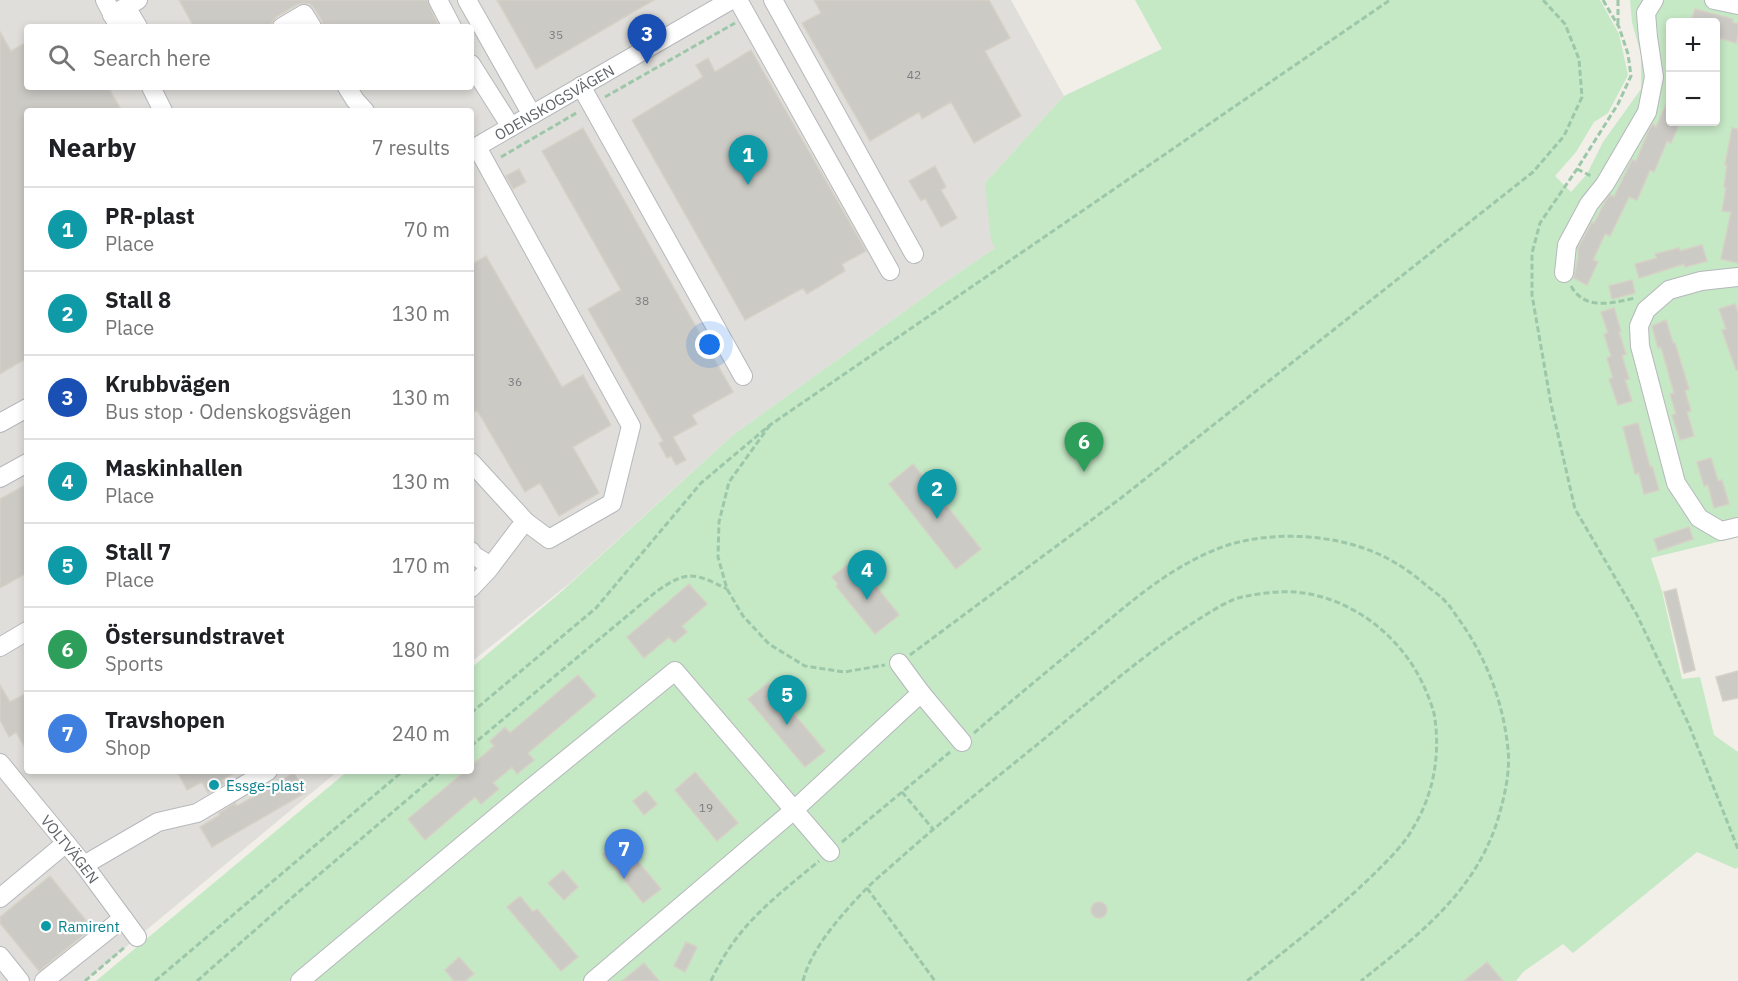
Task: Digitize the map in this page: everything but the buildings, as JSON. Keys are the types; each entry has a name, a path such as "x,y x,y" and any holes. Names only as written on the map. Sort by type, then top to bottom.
{"street":[{"path":"438,0 450,24"},
{"path":"467,0 532,116"},
{"name":"ODENSKOGSVÄGEN","path":"474,148 731,0"},
{"path":"773,0 914,254"},
{"path":"1564,273 1567,245 1572,235 1589,204 1630,145 1647,112 1654,77 1646,13 1654,0"},
{"path":"1714,0 1738,5"},
{"path":"743,8 890,271"},
{"path":"120,10 135,24"},
{"path":"287,24 304,14 310,24"},
{"path":"474,69 511,127"},
{"path":"581,86 743,376"},
{"path":"152,90 162,108"},
{"path":"349,90 362,108"},
{"path":"474,148 488,165 631,426 612,503 549,539 526,522 474,465"},
{"path":"1738,277 1701,281 1669,290 1646,310 1639,326 1640,346 1676,483 1699,518 1721,531 1738,527"},
{"path":"0,423 24,410"},
{"path":"0,478 24,465"},
{"path":"474,585 526,522"},
{"path":"474,556 491,567"},
{"path":"0,647 24,633"},
{"path":"899,663 962,742"},
{"path":"300,981 675,671 830,852"},
{"path":"593,981 794,810 921,693"},
{"name":"VOLTVÄGEN","path":"0,763 84,865 137,937"},
{"path":"84,865 158,822 196,813 263,774"},
{"path":"0,898 66,843"},
{"path":"44,981 123,918"},
{"path":"0,956 20,981"}],"path":[{"path":"474,710 596,608 701,483 770,424 1390,0"},
{"path":"770,424 729,482 719,522 718,557 727,589 743,616 769,644 805,666 844,672 899,663 1121,498 1533,172 1563,136 1582,97 1579,59 1565,24 1543,0"},
{"path":"1603,0 1618,27 1628,54 1631,76 1618,104 1540,223 1532,253 1532,295 1551,404 1575,509 1637,615 1689,725 1738,849"},
{"path":"1618,0 1618,27"},
{"path":"488,165 592,105 743,8"},
{"path":"1564,273 1576,295 1596,304 1637,297"},
{"path":"711,981 722,957 745,926 762,909 1153,584 1194,559 1221,548 1274,536 1318,538 1351,544 1377,553 1410,572 1446,602 1471,636 1487,666 1501,709 1508,750 1507,780 1501,810 1479,864 1464,886 1421,933 1361,981"},
{"path":"474,744 672,580 688,575 704,577 727,589"},
{"path":"802,981 806,967 822,940 867,888 933,829 1167,639 1215,609 1243,596 1294,592 1320,597 1345,606 1369,619 1398,644 1420,678 1434,710 1437,735 1436,770 1427,799 1413,829 1390,858 1356,892 1247,981"},
{"path":"154,981 399,774"},
{"path":"197,981 437,774"},
{"path":"902,792 933,829"},
{"path":"867,888 935,981"},
{"path":"85,981 137,937"}],"shaded area":[{"path":"0,0 1011,0 1064,96 985,183 995,248 733,435 570,583 474,660 474,108 24,108 24,774 334,774 85,981 0,981"}],"green space":[{"path":"1135,0 1600,0 1619,34 1628,75 1608,113 1594,122 1576,152 1555,176 1571,192 1587,174 1603,142 1641,89 1641,55 1632,22 1630,0 1738,0 1738,537 1651,558 1662,591 1682,679 1700,677 1714,735 1738,752 1738,867 1736,869 1697,852 1573,953 1563,944 1523,972 1516,981 96,981 344,774 474,774 474,665 561,592 733,435 995,248 991,240 985,183 1064,96 1162,49"}],"place":[{"name":"Krubbvägen","path":"647,64"},
{"name":"PR-plast","path":"748,185"},
{"name":"Östersundstravet","path":"1084,472"},
{"name":"Stall 8","path":"937,519"},
{"name":"Maskinhallen","path":"867,600"},
{"name":"Stall 7","path":"787,725"},
{"name":"Essge-plast","path":"214,785"},
{"name":"Travshopen","path":"624,879"},
{"name":"Ramirent","path":"46,926"}]}
